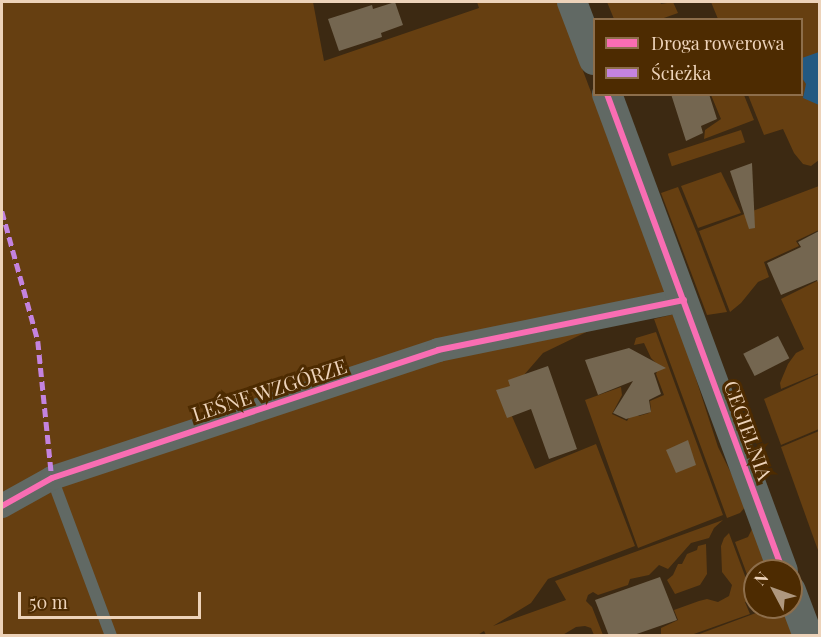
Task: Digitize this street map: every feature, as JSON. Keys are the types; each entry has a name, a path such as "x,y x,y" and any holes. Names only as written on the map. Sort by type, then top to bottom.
{"street":[{"path":"572,2 593,57"},
{"name":"CEGIELNIA","path":"608,96 779,559"},
{"name":"LEŚNE WZGÓRZE","path":"2,506 52,478 438,350 684,300"},
{"path":"802,619 808,636"}],"lane":[{"path":"52,478 111,636"}],"shaded area":[{"path":"2,2 313,2 324,61 479,8 477,2 557,2 667,293 543,353 504,398 535,469 596,444 635,546 548,579 531,603 493,626 566,600 555,581 723,520 714,528 709,538 691,543 668,569 659,565 649,575 630,579 628,585 598,595 593,592 588,595 586,601 592,607 603,635 594,635 591,628 585,626 576,627 561,636 486,635 484,631 476,636 2,635"},
{"path":"607,2 660,2 661,4 673,2 678,13 664,18 614,18"},
{"path":"711,2 819,2 819,160 811,166 803,164 794,153 783,129 764,135 748,96 803,96 803,18 718,18"},
{"path":"711,96 744,96 754,120 704,139 705,130 721,119"},
{"path":"741,130 745,142 672,166 668,154"},
{"path":"721,172 741,213 698,228 681,186"},
{"path":"819,186 819,230 796,241 799,246 764,262 769,277 758,282 741,303 730,312 699,231"},
{"path":"678,187 727,312 707,315 661,193"},
{"path":"819,280 819,373 781,389 780,383 788,364 796,353 804,349 781,299"},
{"path":"675,314 718,447 747,505 740,513 727,518 654,319"},
{"path":"656,332 723,515 638,548 585,400 621,387 622,395 612,414 627,421 633,411 639,416 649,413 650,401 664,395 656,374 659,366 651,358 644,343 634,345 636,338"},
{"path":"819,374 819,429 781,445 764,399"},
{"path":"819,431 819,553 781,447"},
{"path":"753,527 767,559 743,559 743,564 735,542 748,537"},
{"path":"729,533 743,571 743,616 691,635 661,635 661,628 678,620 674,610 707,599 718,602 729,596 732,585 722,572 721,546"},
{"path":"706,544 707,574 700,585 675,594 667,580 673,575 678,564 682,564 687,554 697,550 698,546"},
{"path":"743,618 791,619 797,635 694,636"}],"water":[{"path":"820,52 819,105 803,98 806,84 803,80 803,58"}],"building":[{"path":"395,2 403,25 381,33 382,37 339,51 328,19 372,5 373,9"},
{"path":"672,96 710,96 717,119 701,126 703,133 686,141"},
{"path":"752,163 755,228 749,229 730,171"},
{"path":"819,231 819,285 817,280 781,295 767,263 801,247 798,242"},
{"path":"778,336 789,358 755,376 743,354"},
{"path":"629,348 666,368 654,373 661,394 649,400 651,412 626,419 613,413 633,381 598,395 585,360"},
{"path":"548,366 577,449 549,459 531,409 507,418 496,390 510,386 508,380"},
{"path":"688,440 696,465 676,473 666,450"},
{"path":"660,577 677,620 631,636 609,636 595,600"}],"marked path":[{"path":"2,211 38,341 52,478"}],"cycle path":[{"path":"608,96 779,559"},
{"path":"2,506 52,478 438,350 684,300"}]}
